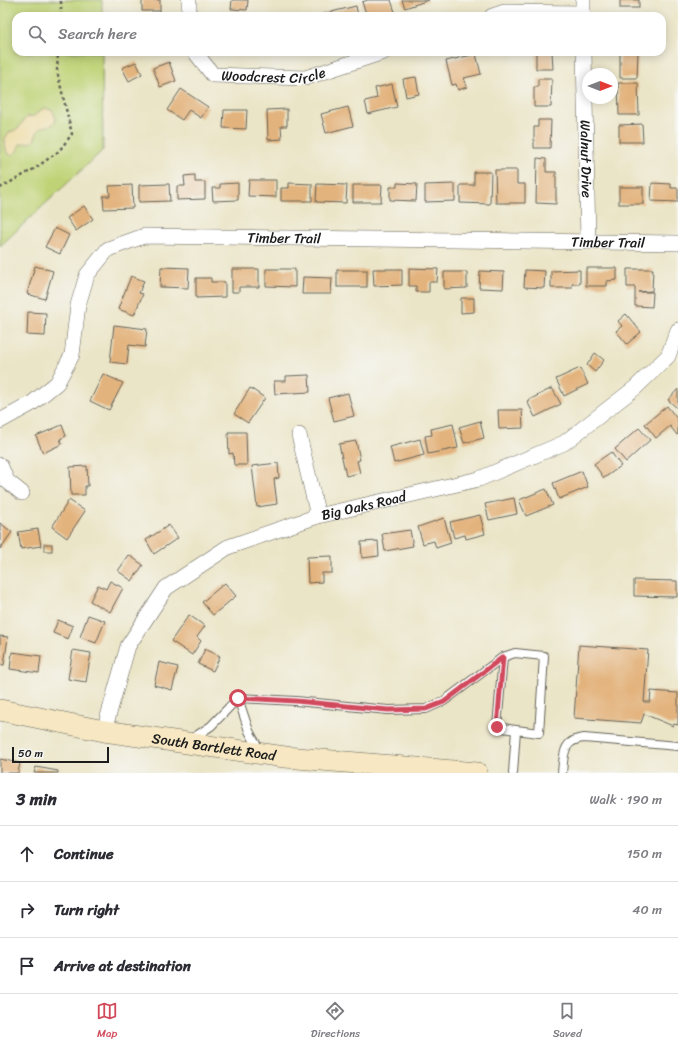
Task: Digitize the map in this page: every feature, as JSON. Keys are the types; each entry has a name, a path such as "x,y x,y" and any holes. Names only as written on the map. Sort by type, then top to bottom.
{"main road":[{"name":"South Bartlett Road","path":"0,710 104,731 186,743 285,756 477,773"}],"street":[{"path":"189,0 189,12"},
{"path":"504,12 583,10"},
{"name":"Woodcrest Circle","path":"198,56 212,75 305,78 372,56"},
{"name":"Walnut Drive","path":"584,56 588,242"},
{"name":"Timber Trail","path":"0,421 31,404 57,383 72,356 78,305 87,275 108,250 144,236 678,242"},
{"name":"Big Oaks Road","path":"104,731 128,646 166,588 228,547 318,516 479,479 564,443 635,388 668,356 678,330"},
{"path":"299,435 318,516"},
{"path":"0,465 7,481 22,493"}],"lane":[{"path":"186,743 211,726 238,698 296,701 388,710 426,709 444,702 503,657 515,653 544,656 539,733 497,727 503,657"},
{"path":"238,698 249,731 262,753"},
{"path":"513,773 516,730"},
{"path":"562,773 565,752 568,744 576,739 584,738 678,746"}],"path":[{"path":"60,12 61,0"},
{"path":"0,188 34,169 60,151 72,134 57,70 58,56"}],"green space":[{"path":"0,0 102,0 102,12 12,12 12,56 102,56 103,150 0,246"}],"sand":[{"path":"46,108 53,111 56,119 55,122 39,129 33,142 20,144 16,152 11,155 7,153 5,138 10,132 18,129 27,117 34,116 42,109"}],"building":[{"path":"142,0 160,0 160,11 142,11"},
{"path":"232,0 248,0 247,10 231,9"},
{"path":"368,0 391,0 395,12 366,12 362,2"},
{"path":"402,0 429,0 405,8"},
{"path":"620,0 639,0 639,8 620,8"},
{"path":"356,6 357,12 331,12"},
{"path":"467,56 476,56 481,74 464,78 467,87 458,90 456,84 452,85 446,61"},
{"path":"536,56 552,56 553,69 536,69"},
{"path":"620,56 638,56 637,78 620,78"},
{"path":"136,62 142,74 129,81 122,68"},
{"path":"169,62 176,81 160,87 153,68"},
{"path":"416,77 419,94 406,97 403,79"},
{"path":"538,79 552,79 551,107 534,107 534,87 538,87"},
{"path":"618,83 638,83 639,115 619,115"},
{"path":"392,84 397,107 368,114 365,101 377,98 375,88"},
{"path":"181,89 208,107 201,118 189,110 182,120 167,110"},
{"path":"348,107 353,126 326,133 321,114"},
{"path":"287,109 287,126 281,126 282,139 268,140 267,110"},
{"path":"224,110 247,110 246,129 223,128"},
{"path":"538,120 551,120 550,148 534,148 534,127 538,127"},
{"path":"642,124 643,142 619,142 619,125"},
{"path":"537,158 546,159 546,172 556,172 556,204 536,203"},
{"path":"495,170 517,170 517,184 525,184 525,203 496,203"},
{"path":"474,172 491,172 490,204 460,203 460,185 474,185"},
{"path":"195,175 195,182 205,182 205,199 177,200 177,186 185,186 184,176"},
{"path":"249,180 276,180 276,197 248,196"},
{"path":"238,183 238,200 213,201 212,188 220,188 220,184"},
{"path":"289,183 312,184 312,201 281,201 281,188 289,188"},
{"path":"397,183 417,184 416,201 390,200 390,187 397,187"},
{"path":"652,183 671,184 671,188 678,188 678,202 651,201"},
{"path":"169,184 170,201 139,202 139,185"},
{"path":"317,184 347,185 346,203 316,202"},
{"path":"455,184 455,201 425,202 425,185"},
{"path":"132,185 133,208 104,209 103,196 110,196 109,186"},
{"path":"353,185 382,185 381,202 353,202"},
{"path":"619,187 643,187 643,204 619,204"},
{"path":"84,206 93,219 76,231 67,218"},
{"path":"55,228 69,235 60,254 45,247"},
{"path":"35,266 53,271 45,299 27,294"},
{"path":"161,267 189,268 188,288 160,287"},
{"path":"409,268 438,269 437,282 429,282 429,292 416,292 416,286 409,286"},
{"path":"586,268 617,268 617,280 607,281 607,286 586,286"},
{"path":"232,269 259,269 259,287 239,287 239,292 232,292"},
{"path":"266,269 295,269 295,287 266,286"},
{"path":"373,269 402,269 402,285 374,286"},
{"path":"627,269 653,269 652,291 638,292 653,292 652,307 635,306 635,287 627,287"},
{"path":"337,270 367,270 367,287 337,287"},
{"path":"525,270 545,271 544,288 524,287"},
{"path":"580,270 580,284 572,284 572,288 551,288 551,271"},
{"path":"480,271 504,272 503,289 479,288"},
{"path":"444,272 467,272 467,288 444,289"},
{"path":"131,276 144,281 139,293 143,294 134,315 118,309"},
{"path":"303,277 332,278 331,294 302,294"},
{"path":"196,278 211,278 211,282 225,282 225,297 196,298"},
{"path":"461,298 474,298 474,312 461,313"},
{"path":"28,312 46,313 45,336 27,335"},
{"path":"626,314 641,332 627,344 616,331 622,326 618,321"},
{"path":"114,325 147,329 145,347 129,345 127,364 110,362"},
{"path":"595,353 604,360 595,372 587,365"},
{"path":"580,368 588,384 564,396 556,379"},
{"path":"103,374 123,383 109,410 90,401"},
{"path":"309,375 310,392 275,394 274,381 286,381 286,376"},
{"path":"250,388 265,398 248,423 234,414"},
{"path":"552,388 561,404 535,417 527,401"},
{"path":"678,389 678,409 668,400"},
{"path":"348,393 354,416 334,421 328,398"},
{"path":"667,406 678,420 678,434 677,435 670,426 656,438 645,424"},
{"path":"498,410 522,410 523,428 499,429"},
{"path":"480,421 484,438 464,443 459,427"},
{"path":"453,424 458,448 428,454 425,436 432,435 431,429"},
{"path":"62,425 66,436 60,439 62,444 43,453 36,436"},
{"path":"639,428 650,440 626,462 615,449"},
{"path":"228,432 246,432 247,465 234,465 233,453 229,454"},
{"path":"420,439 424,455 394,463 390,447"},
{"path":"356,441 360,460 357,461 360,473 346,476 339,444"},
{"path":"611,452 621,466 604,478 594,464"},
{"path":"278,463 279,478 274,479 277,504 257,507 252,466"},
{"path":"87,466 88,486 85,486 85,495 71,495 70,467"},
{"path":"582,471 588,487 559,499 553,483"},
{"path":"546,489 553,505 526,516 519,500"},
{"path":"514,498 517,514 489,520 485,504"},
{"path":"69,500 85,511 67,538 52,527"},
{"path":"480,515 485,534 466,539 465,535 454,538 450,522"},
{"path":"444,518 451,543 436,548 434,541 423,544 418,527"},
{"path":"0,523 12,532 0,549"},
{"path":"169,525 178,538 154,554 146,540"},
{"path":"38,529 41,546 21,549 18,532"},
{"path":"410,530 413,546 385,551 382,534"},
{"path":"378,541 379,556 362,558 361,542"},
{"path":"44,544 52,544 52,551 44,551"},
{"path":"129,555 143,565 132,581 118,571"},
{"path":"332,556 332,573 322,573 322,582 308,583 307,557"},
{"path":"634,580 677,581 677,597 634,596"},
{"path":"110,581 123,588 110,612 90,601 98,585 106,589"},
{"path":"225,583 236,596 213,615 202,602"},
{"path":"88,615 105,621 96,643 80,637"},
{"path":"189,615 205,626 197,637 201,641 192,655 171,641"},
{"path":"58,620 73,626 68,639 53,633"},
{"path":"0,636 8,637 4,665 0,665"},
{"path":"579,645 648,650 644,702 650,702 651,691 678,693 678,725 674,724 673,726 644,714 641,723 574,718"},
{"path":"205,649 220,656 213,671 198,664"},
{"path":"73,650 91,653 86,682 68,679"},
{"path":"12,652 41,656 39,673 10,669"},
{"path":"159,662 178,667 172,690 154,685"},
{"path":"0,759 20,763 18,773 0,773"},
{"path":"36,767 58,771 58,773 34,773"}],"route":[{"path":"238,698 296,701 388,710 426,709 444,702 503,657 497,727"}]}
